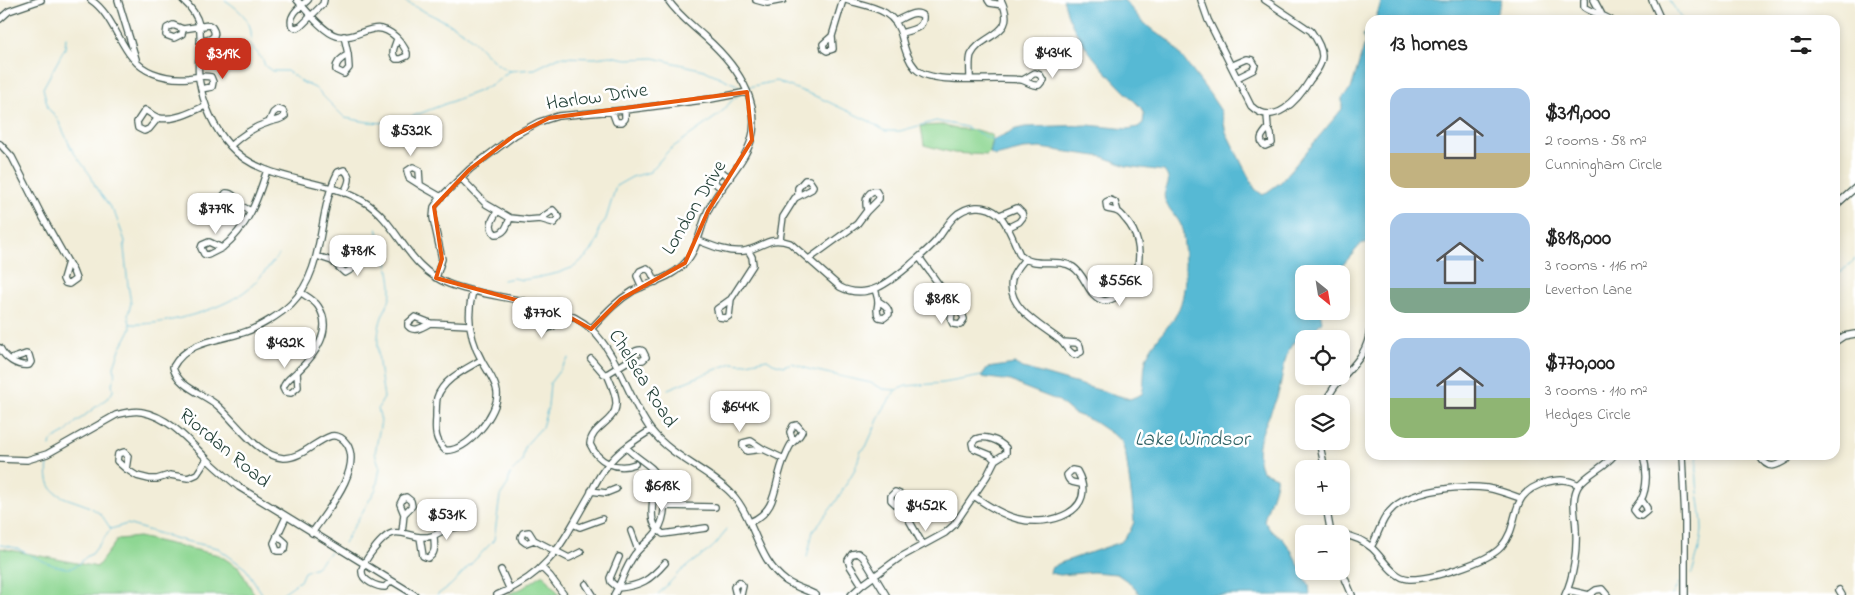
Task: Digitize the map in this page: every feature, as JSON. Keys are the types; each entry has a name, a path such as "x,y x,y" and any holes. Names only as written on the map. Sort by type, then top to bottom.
{"street":[{"path":"0,19 9,11 40,0"},
{"path":"90,0 98,5 111,21 137,64 153,74 170,78 209,76 213,82 212,87 201,89"},
{"path":"118,0 137,64"},
{"name":"Chelsea Road","path":"182,0 197,18 199,27 201,41 199,77 205,106 220,133 230,146 249,161 267,170 331,188 364,202 385,220 415,261 436,278 473,291 560,312 581,322 591,330 606,349 651,430 678,456 721,484 731,493 740,504 764,553 778,574 786,581 816,595"},
{"path":"297,0 329,32 336,36 380,28 388,30 397,38"},
{"path":"308,0 292,16 290,20 292,26 296,28 301,26 323,4 324,0"},
{"name":"London Drive","path":"591,330 621,300 642,287 674,273 685,263 697,240 708,211 748,152 752,140 753,120 747,92 733,67 705,36 684,19 668,0"},
{"path":"756,0 767,3 783,0"},
{"path":"832,36 844,0 877,10 896,21 908,57 921,73 948,78 1023,80"},
{"path":"970,78 971,56 978,46 1000,31 1004,24 1006,11 1002,2 994,4 988,0"},
{"path":"1201,0 1208,20 1251,106 1258,112 1267,114 1279,112 1297,98 1317,70 1322,60 1322,54 1311,31 1265,0"},
{"path":"1584,0 1584,7 1587,10 1601,13"},
{"path":"1594,0 1604,15"},
{"path":"1652,0 1659,15"},
{"path":"896,21 912,14 918,13 923,16 923,22 919,27 901,33"},
{"path":"183,29 209,25 212,27 214,33 212,39 201,41"},
{"path":"344,36 348,54"},
{"path":"1231,66 1247,58 1252,60 1255,65 1253,70 1238,78"},
{"name":"Harlow Drive","path":"436,278 442,260 433,218 434,206 461,178 493,150 515,136 539,122 558,116 625,110 711,99 747,92"},
{"path":"158,118 147,131 138,128 137,122 145,110 158,118 184,115 205,106"},
{"path":"612,111 616,122 622,122 625,119 625,110"},
{"path":"1267,114 1268,128"},
{"path":"230,146 238,139 270,122"},
{"path":"0,144 12,158 68,262"},
{"path":"222,248 244,226 267,170"},
{"path":"312,533 342,488 350,470 351,452 344,439 337,435 325,438 297,455 288,458 273,456 253,442 219,407 181,381 174,372 173,367 183,354 200,344 243,333 254,328 283,310 292,302 310,275 317,256 331,188 338,172 344,170 348,173 350,179 344,193"},
{"path":"722,189 716,184 714,178 722,172 730,178"},
{"path":"461,178 486,204 497,212 510,218 540,219"},
{"path":"420,185 441,197"},
{"path":"1840,202 1855,188"},
{"path":"780,239 783,217 794,198 798,196"},
{"path":"239,206 251,212"},
{"path":"697,240 732,251 748,250 766,242 780,239 790,243 829,278 849,292 861,293 875,290 885,285 935,242 954,217 962,210 972,207 987,208 1000,215 1020,255 1024,259 1031,262 1063,264 1073,267 1095,297 1105,301 1119,295 1136,276 1139,254 1136,233 1118,212"},
{"path":"1000,215 1014,208 1017,208 1022,213 1022,220 1020,222 1007,228"},
{"path":"810,259 857,224 867,210"},
{"path":"497,212 491,225 491,230 495,234 506,229 510,218"},
{"path":"731,299 753,264 748,250"},
{"path":"317,256 332,261"},
{"path":"919,257 953,303"},
{"path":"1024,259 1012,279 1012,290 1024,313 1034,323 1062,342"},
{"path":"642,287 637,276 640,271 647,268 656,282"},
{"path":"875,290 878,302"},
{"path":"473,291 469,305 469,325 481,360 497,390 498,396 494,409 477,432 462,447 456,450 446,450 438,442 434,432 437,400 440,392 450,380 481,360"},
{"path":"297,372 316,349 324,328 323,316 318,306 300,292"},
{"path":"543,307 541,318 542,325 546,329 553,326 560,312"},
{"path":"430,324 469,325"},
{"path":"1840,339 1855,334"},
{"path":"0,348 11,359"},
{"path":"1330,395 1333,388 1360,357 1365,348"},
{"path":"591,359 604,374 607,374 616,398 616,408 592,436 590,444 608,464 628,467 636,464"},
{"path":"607,374 628,362"},
{"name":"Riordan Road","path":"0,459 26,460 39,457 59,448 116,415 140,411 164,420 178,430 239,487 415,595"},
{"path":"498,595 530,578 542,568 556,552 608,464 628,446 651,430"},
{"path":"851,595 874,575 899,558 945,533 954,525 995,460 1006,454 1003,444 985,438 976,439 972,443 974,448 990,455 995,460"},
{"path":"750,522 764,514 770,504 784,459 793,442"},
{"path":"614,595 633,556 658,530 664,506 660,479 628,446"},
{"path":"763,449 784,459"},
{"path":"126,469 137,476 149,479 170,476 188,478 196,474 207,459"},
{"path":"1607,595 1602,590 1596,590 1589,595 1566,592 1573,569 1576,540 1575,496 1579,485 1608,460"},
{"path":"1642,499 1646,480 1644,460"},
{"path":"1682,460 1686,529 1685,595"},
{"path":"1762,460 1770,466 1778,466 1786,460"},
{"path":"1350,536 1371,547 1399,576 1406,579 1418,579 1472,564 1495,552 1508,537 1520,498 1528,491 1541,484 1556,480 1568,480 1579,485"},
{"path":"974,496 990,508 1010,517 1020,520 1042,521 1061,517 1077,508 1081,498 1082,484"},
{"path":"1371,547 1386,515 1394,507 1419,494 1452,489 1487,488 1520,498"},
{"path":"591,491 606,493 616,490"},
{"path":"653,497 651,518 658,530 663,534 706,528"},
{"path":"664,506 715,507"},
{"path":"905,513 923,546"},
{"path":"402,533 404,514"},
{"path":"278,534 286,517"},
{"path":"573,524 580,527 602,519"},
{"path":"391,581 386,587 378,587 364,578 362,574 362,569 376,546 386,536 394,532 420,537 434,536 448,528"},
{"path":"632,531 638,550"},
{"path":"420,537 421,551 423,556 428,558 435,551 434,536"},
{"path":"534,540 569,558 581,552"},
{"path":"862,585 848,560 852,554 858,553 861,555 886,595"},
{"path":"619,558 610,578 611,582 618,588 629,587 647,581 665,563"},
{"path":"542,568 564,595"},
{"path":"501,570 510,590"},
{"path":"1346,580 1352,595"},
{"path":"736,595 734,587 739,582 743,586 741,595"},
{"path":"586,584 593,595"}],"highlighted area":[{"path":"747,92 752,140 708,211 685,263 621,299 591,329 560,312 436,278 442,259 434,207 470,169 515,135 549,118"}],"green space":[{"path":"943,125 976,130 992,136 991,149 987,155 954,153 924,145 921,126"},
{"path":"139,537 219,555 239,568 255,595 0,595 0,548 97,567 118,539"},
{"path":"543,574 560,595 506,595 523,588"}],"water":[{"name":"Lake Windsor","path":"1063,0 1124,0 1142,21 1156,33 1169,40 1209,93 1221,111 1226,132 1255,189 1263,195 1281,182 1342,109 1342,98 1351,89 1365,43 1365,243 1362,243 1343,265 1295,265 1295,320 1322,321 1313,330 1295,330 1295,341 1290,347 1285,360 1278,394 1262,432 1258,451 1262,471 1276,477 1264,521 1271,531 1283,539 1291,550 1295,558 1295,580 1306,580 1310,595 1140,595 1130,583 1117,574 1093,572 1060,575 1050,573 1051,568 1060,563 1121,542 1130,531 1134,522 1132,500 1126,456 1121,440 1093,421 1073,413 1059,401 1011,381 981,377 987,368 1015,364 1130,399 1142,394 1146,359 1151,348 1179,309 1185,274 1182,227 1165,200 1164,196 1168,180 1164,171 1126,166 1104,157 1040,148 1023,149 995,156 990,153 993,140 1016,129 1025,127 1088,125 1128,129 1138,127 1143,123 1144,115 1141,108 1101,66 1075,30"},
{"path":"1382,0 1502,0 1496,15 1377,15"}],"waterway":[{"path":"225,0 236,8 249,23 251,30 250,44 263,60 265,66 272,71 287,71 302,82 315,88 345,118 387,123 408,118 479,91 496,82 509,71 535,69 559,57 595,58 610,56 627,59 654,58 704,70 739,86 737,90"},
{"path":"403,0 462,31 490,58 509,71"},
{"path":"1669,0 1680,15"},
{"path":"50,446 51,441 65,433 110,396 113,391 114,366 131,328 128,315 131,303 124,248 125,241 115,214 72,150 58,120 48,108 43,88 65,48 66,38"},
{"path":"748,87 776,81 820,98 869,121 885,131 900,131 936,121 966,127 993,140"},
{"path":"503,280 514,278 522,280 540,277 574,267 590,253 598,240 599,229 606,219 616,186 632,177 650,172 669,150 720,114 738,96"},
{"path":"344,543 376,489 380,468 375,453 381,421 378,408 384,398 378,358 378,337 379,326 389,302 391,285 377,228"},
{"path":"130,324 157,323 173,320 205,311 233,299 258,280 279,255"},
{"path":"1840,272 1852,263 1855,258"},
{"path":"437,595 451,585 494,540 500,496 508,484 510,474 522,462 525,446 542,427 548,407 550,383 569,358"},
{"path":"668,389 732,363 742,364 767,359 783,366 792,363 808,369 871,383 883,389 896,390 906,386 943,383 982,376"},
{"path":"807,557 813,531 835,503 855,469 861,451 866,447 881,413 895,391"},
{"path":"1692,573 1702,530 1697,484 1698,460"},
{"path":"48,463 47,476 50,486 55,492 62,497 90,507 99,513 111,529"},
{"path":"0,545 15,548 57,566 70,568 76,566 92,554 111,529 127,524 181,540 218,548 246,569 263,595"},
{"path":"657,595 682,570 713,547 726,529"},
{"path":"280,595 300,581 304,572 316,567 330,552"},
{"path":"1672,595 1679,583"}]}
